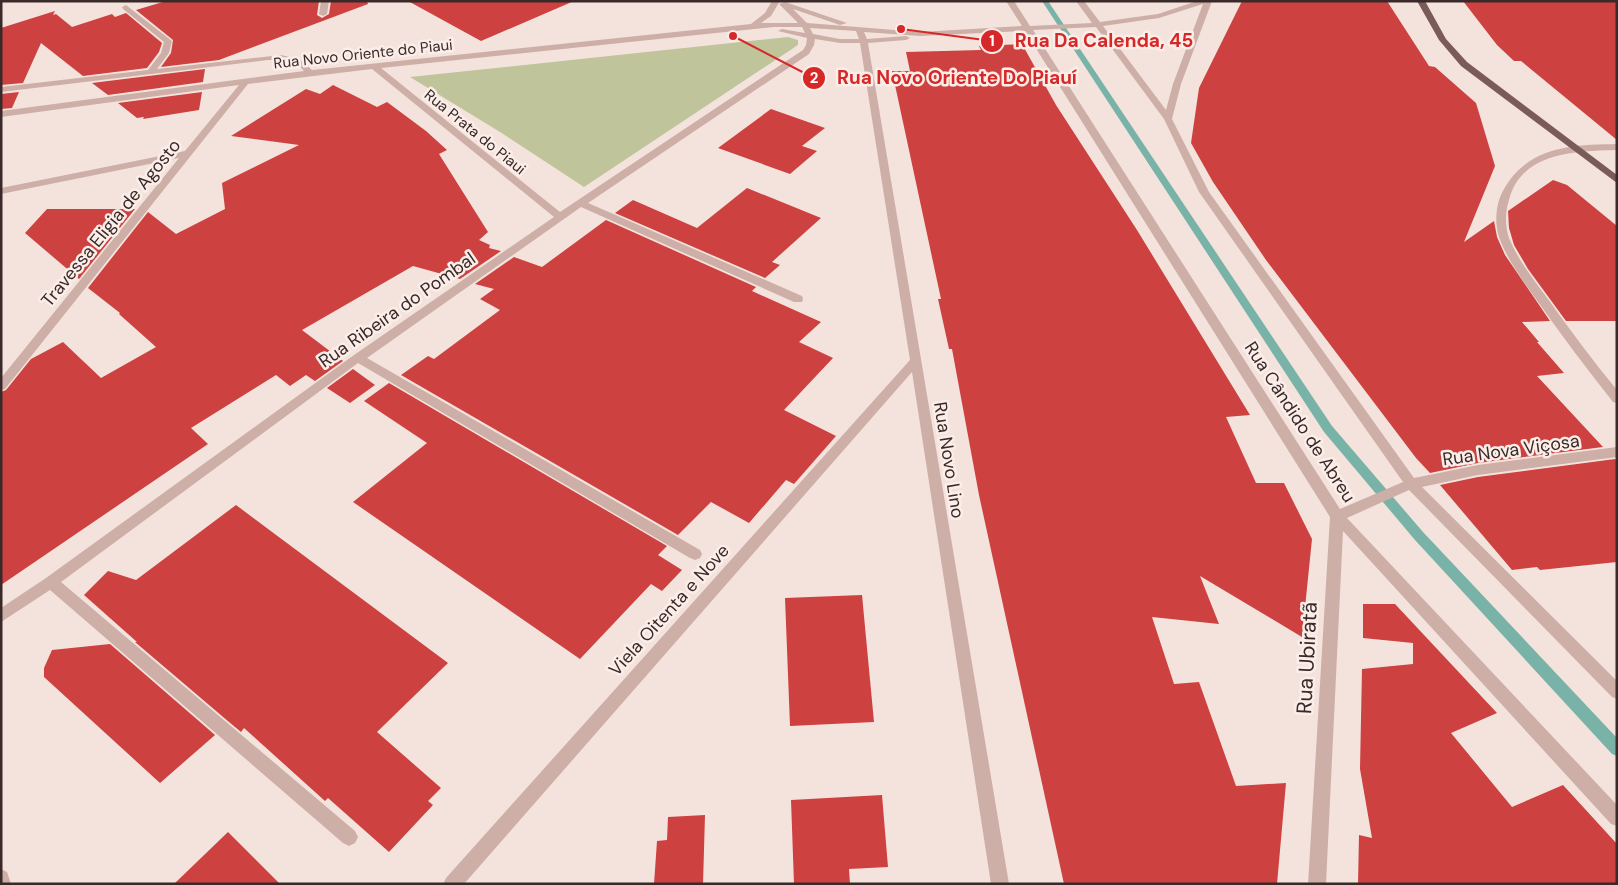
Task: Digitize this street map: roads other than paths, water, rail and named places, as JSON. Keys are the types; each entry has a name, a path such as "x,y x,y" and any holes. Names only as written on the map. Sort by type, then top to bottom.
{"main road":[{"path":"1421,1 1443,40 1464,64 1617,180"}],"street":[{"path":"322,14 325,1"},
{"name":"Rua Cândido de Abreu","path":"1010,1 1035,28 1343,513 1617,818"},
{"path":"1080,1 1092,25 1168,119 1204,192 1407,485 1617,692"},
{"path":"778,2 859,28 921,34 1092,25 1171,14 1207,1"},
{"path":"1168,119 1177,84 1207,1"},
{"path":"778,2 805,25 812,37"},
{"path":"753,26 768,14 778,2"},
{"path":"126,6 168,40 165,53 151,71"},
{"name":"Rua Novo Oriente do Piaui","path":"1,114 247,80 753,26 805,25 859,28"},
{"name":"Rua Novo Lino","path":"859,28 864,42 1000,884"},
{"name":"Rua Novo Oriente do Piaui","path":"728,30 781,31 840,41 864,42 905,38 921,34"},
{"name":"Rua Ribeira do Pombal","path":"1,616 51,582 358,358 560,217 806,52 811,46 812,37"},
{"path":"1,90 268,58 297,59 304,64 310,73"},
{"name":"Rua Prata do Piaui","path":"374,66 560,217"},
{"name":"Travessa Eligia de Agosto","path":"1,386 247,80"},
{"path":"1617,147 1576,148 1536,159 1513,179 1501,205 1504,236 1520,268 1585,359 1617,399"},
{"path":"1,191 190,153"},
{"path":"580,204 798,299"},
{"path":"358,358 695,554"},
{"name":"Viela Oitenta e Nove","path":"452,884 915,361"},
{"name":"Rua Nova Viçosa","path":"1407,485 1487,469 1617,452"},
{"path":"1343,513 1407,485"},
{"name":"Rua Ubiratã","path":"1316,884 1343,513"},
{"path":"51,582 348,837"},
{"path":"1,878 2,884"}],"waterway":[{"path":"1045,1 1328,429 1419,536 1617,749"}],"place":[{"name":"Rua Da Calenda, 45","path":"901,29"},
{"name":"Rua Novo Oriente Do Piauí","path":"733,36"}]}
